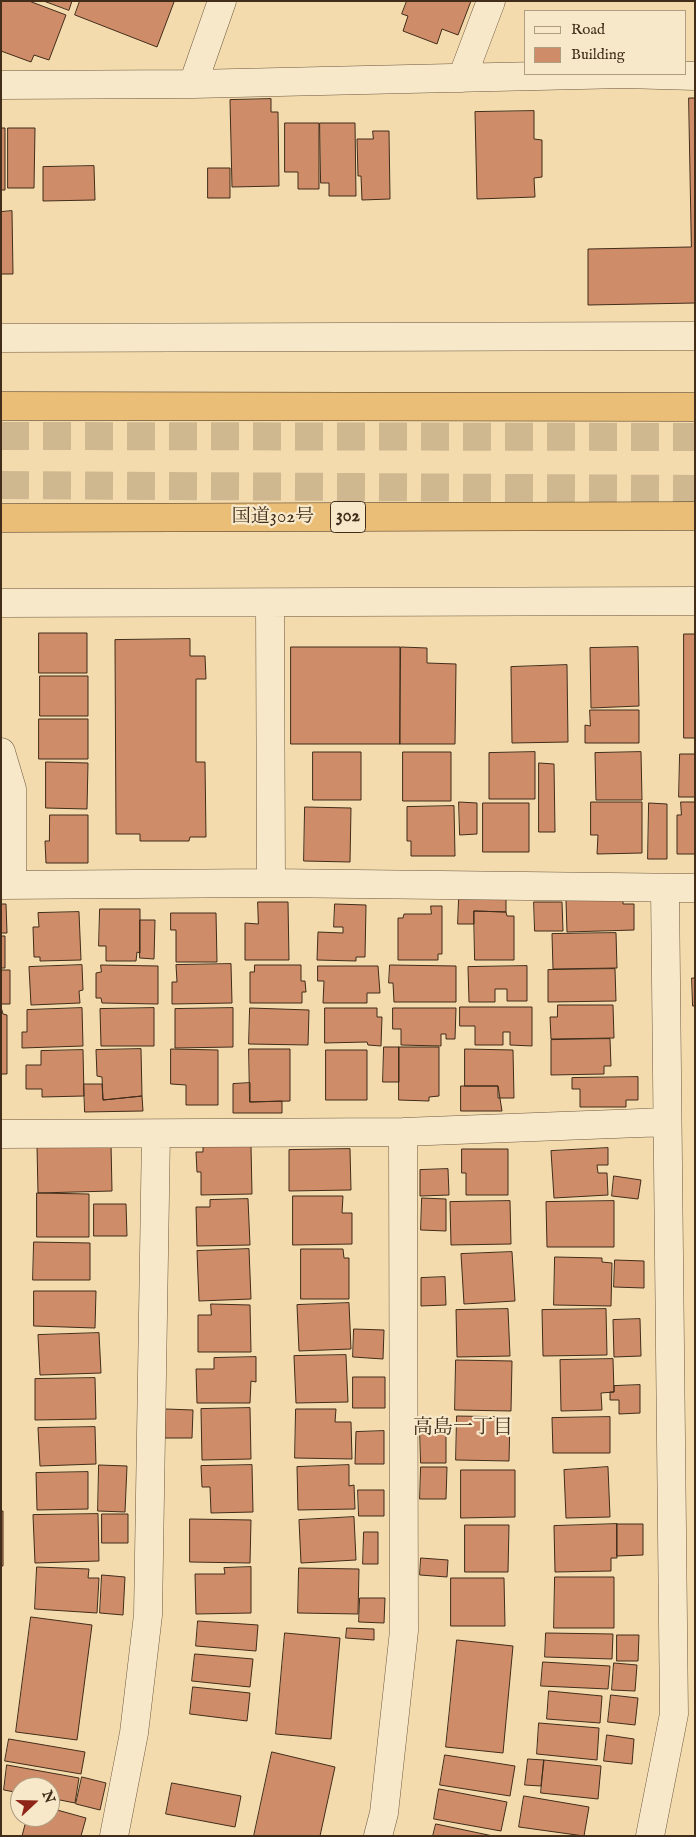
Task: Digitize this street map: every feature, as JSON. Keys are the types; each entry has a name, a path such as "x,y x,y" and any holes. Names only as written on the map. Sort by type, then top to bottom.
{"highway":[{"path":"1,406 695,407"},
{"name":"国道302号","path":"1,518 695,516"}],"street":[{"path":"193,84 222,1"},
{"path":"462,78 491,1"},
{"path":"1,85 193,84 584,75"},
{"path":"660,75 695,76"},
{"path":"1,338 695,336"},
{"path":"1,603 695,601"},
{"path":"270,603 271,883"},
{"path":"1,752 12,790 6,885 271,883 695,888"},
{"path":"650,1836 684,1714 667,1122 665,889"},
{"path":"1,1134 403,1132 667,1122"},
{"path":"378,1836 384,1813 404,1631 403,1132"},
{"path":"114,1836 134,1732 148,1615 156,1134"}],"building":[{"path":"1,1 29,1 66,15 49,60 34,55 31,62 1,51"},
{"path":"44,1 72,1 69,10"},
{"path":"80,1 174,2 157,47 75,15"},
{"path":"407,1 471,1 458,35 442,29 437,44 403,31 408,16 402,14"},
{"path":"689,98 695,98 695,303 588,305 588,249 691,247"},
{"path":"271,99 271,112 278,112 279,186 232,187 230,100"},
{"path":"534,111 534,139 542,140 542,177 534,178 535,197 477,199 475,112"},
{"path":"285,123 319,123 319,189 298,189 298,172 285,172"},
{"path":"320,123 355,123 356,196 329,196 329,183 321,183"},
{"path":"1,128 5,128 5,190 1,190"},
{"path":"8,128 35,128 34,188 8,188"},
{"path":"373,131 389,131 390,199 362,200 361,176 358,176 357,139 373,139"},
{"path":"94,166 95,200 43,201 43,167"},
{"path":"208,168 230,168 230,198 208,198"},
{"path":"12,211 13,274 1,274 1,212"},
{"path":"39,633 87,633 87,673 39,673"},
{"path":"684,634 695,634 695,738 684,738"},
{"path":"190,639 190,656 205,656 206,679 196,679 196,762 205,762 206,837 190,837 189,841 140,841 140,834 116,834 115,640"},
{"path":"291,647 400,647 400,744 291,744"},
{"path":"401,647 427,648 427,663 456,664 455,744 400,744"},
{"path":"638,647 639,706 591,708 590,648"},
{"path":"567,665 568,742 512,743 511,667"},
{"path":"40,676 88,676 88,716 40,716"},
{"path":"590,710 639,710 639,743 585,743 585,725 590,726"},
{"path":"39,719 88,719 88,759 39,759"},
{"path":"313,752 361,752 361,800 313,800"},
{"path":"403,752 451,752 451,801 403,801"},
{"path":"535,752 535,799 489,799 489,753"},
{"path":"641,752 642,800 596,800 595,753"},
{"path":"680,754 695,754 695,797 679,797"},
{"path":"46,762 88,763 87,809 46,808"},
{"path":"539,763 554,764 555,832 539,832"},
{"path":"459,802 477,803 477,834 460,835"},
{"path":"591,802 642,802 642,853 597,854 598,835 591,835"},
{"path":"681,802 695,802 695,854 677,854 677,815 681,815"},
{"path":"483,803 529,803 529,852 483,852"},
{"path":"649,803 667,804 667,859 648,859"},
{"path":"454,806 455,856 411,856 411,841 407,841 407,807"},
{"path":"305,807 351,808 350,862 304,861"},
{"path":"50,815 88,815 88,863 46,863 45,841 49,841"},
{"path":"459,899 506,899 506,912 474,911 474,924 458,924"},
{"path":"623,899 623,904 634,904 634,930 567,932 566,901"},
{"path":"258,902 288,902 289,960 245,960 245,923 258,924"},
{"path":"534,902 562,902 563,931 535,931"},
{"path":"1,904 6,904 7,933 1,933"},
{"path":"335,904 366,905 365,957 356,957 356,961 317,960 318,932 343,933 343,927 334,927"},
{"path":"431,906 442,906 442,954 438,954 438,960 398,960 398,918 403,918 404,914 431,914"},
{"path":"100,909 140,909 140,953 137,952 136,961 106,961 106,946 99,946"},
{"path":"474,911 506,912 507,916 514,916 514,960 475,960"},
{"path":"79,912 81,960 40,961 40,957 34,957 33,927 39,927 38,913"},
{"path":"171,913 216,913 217,962 176,962 176,930 171,930"},
{"path":"140,920 155,920 154,959 140,958"},
{"path":"616,933 617,968 553,969 552,934"},
{"path":"1,936 5,936 5,968 1,968"},
{"path":"231,964 232,1003 172,1004 172,982 177,982 176,965"},
{"path":"82,965 83,990 79,991 80,1003 31,1005 29,967"},
{"path":"101,965 158,966 158,1004 102,1003 101,998 96,998 96,973 101,972"},
{"path":"255,965 301,965 301,981 305,981 306,992 302,992 302,1003 250,1003 250,972 254,972"},
{"path":"390,965 456,966 456,1002 394,1002 393,983 389,983"},
{"path":"318,966 378,966 380,993 367,993 367,1003 323,1003 324,981 318,981"},
{"path":"527,966 527,1001 507,1001 507,989 495,989 495,1002 469,1002 468,967"},
{"path":"615,969 616,1001 548,1002 548,970"},
{"path":"1,970 10,970 10,1004 1,1004"},
{"path":"692,978 695,978 695,1006 693,1006"},
{"path":"558,1005 613,1005 614,1038 551,1039 550,1017 557,1017"},
{"path":"1,1007 3,1014 7,1015 7,1074 1,1074"},
{"path":"460,1007 532,1007 532,1046 510,1045 510,1032 503,1032 503,1045 475,1045 475,1026 460,1026"},
{"path":"82,1008 83,1046 22,1048 22,1032 27,1032 27,1010"},
{"path":"154,1008 154,1046 101,1046 100,1009"},
{"path":"233,1008 233,1047 175,1048 175,1009"},
{"path":"250,1008 309,1010 308,1045 249,1044"},
{"path":"325,1008 377,1008 377,1017 382,1017 381,1046 368,1045 367,1042 325,1043"},
{"path":"393,1008 456,1008 455,1039 446,1039 446,1034 441,1034 441,1046 401,1045 401,1029 393,1029"},
{"path":"610,1039 611,1066 604,1066 604,1074 551,1075 551,1040"},
{"path":"384,1047 399,1047 399,1082 383,1082"},
{"path":"399,1047 439,1047 439,1096 429,1097 429,1101 399,1100"},
{"path":"141,1049 142,1096 103,1100 102,1077 97,1076 96,1050"},
{"path":"171,1049 218,1050 218,1105 186,1105 186,1085 171,1084"},
{"path":"249,1049 290,1049 290,1101 250,1102"},
{"path":"465,1049 513,1050 514,1098 498,1098 498,1086 465,1086"},
{"path":"83,1050 84,1096 42,1097 42,1089 26,1089 26,1065 41,1065 41,1051"},
{"path":"326,1050 367,1050 367,1100 326,1100"},
{"path":"638,1077 638,1100 626,1100 626,1107 580,1107 580,1089 572,1089 572,1078"},
{"path":"250,1083 250,1102 282,1101 282,1113 233,1113 233,1084"},
{"path":"84,1084 102,1084 103,1100 142,1096 143,1111 85,1112"},
{"path":"461,1086 498,1086 502,1111 461,1111"},
{"path":"111,1144 112,1191 38,1193 37,1146"},
{"path":"251,1146 252,1194 201,1195 201,1172 197,1172 196,1152 203,1152 203,1147"},
{"path":"608,1148 608,1165 597,1165 598,1173 607,1173 608,1195 554,1198 551,1151"},
{"path":"350,1149 351,1190 289,1191 289,1150"},
{"path":"462,1149 508,1149 508,1195 466,1195 466,1173 462,1173"},
{"path":"448,1169 449,1195 420,1196 420,1170"},
{"path":"614,1176 641,1180 638,1199 612,1196"},
{"path":"37,1193 89,1194 89,1237 37,1237"},
{"path":"293,1196 343,1196 342,1213 352,1213 352,1244 293,1245"},
{"path":"422,1198 446,1199 446,1231 421,1230"},
{"path":"248,1199 250,1245 197,1246 196,1207 210,1207 210,1200"},
{"path":"510,1201 511,1244 451,1245 450,1202"},
{"path":"614,1201 614,1247 547,1247 546,1202"},
{"path":"94,1204 126,1204 127,1236 94,1236"},
{"path":"34,1242 90,1243 90,1280 33,1280"},
{"path":"249,1249 251,1299 199,1301 197,1251"},
{"path":"301,1249 343,1249 344,1258 349,1258 349,1299 301,1299"},
{"path":"512,1252 515,1301 464,1304 461,1254"},
{"path":"555,1257 602,1258 602,1262 612,1263 611,1306 554,1305"},
{"path":"615,1260 644,1261 644,1288 614,1287"},
{"path":"445,1277 446,1305 421,1306 421,1278"},
{"path":"34,1291 96,1291 95,1328 34,1326"},
{"path":"349,1303 351,1349 299,1351 297,1305"},
{"path":"211,1304 250,1305 251,1352 198,1352 198,1315 211,1315"},
{"path":"508,1309 510,1356 457,1357 456,1310"},
{"path":"606,1309 607,1355 543,1356 542,1310"},
{"path":"640,1319 641,1356 614,1357 613,1320"},
{"path":"354,1329 384,1330 383,1359 353,1357"},
{"path":"99,1333 101,1373 40,1375 38,1335"},
{"path":"346,1355 348,1402 296,1403 294,1356"},
{"path":"256,1357 256,1382 251,1381 250,1403 197,1403 196,1369 214,1369 214,1358"},
{"path":"613,1359 614,1392 601,1393 602,1410 561,1411 560,1360"},
{"path":"456,1360 512,1361 511,1411 455,1410"},
{"path":"353,1377 385,1377 385,1408 353,1408"},
{"path":"95,1378 96,1419 35,1420 35,1379"},
{"path":"640,1385 640,1413 619,1414 619,1400 610,1400 610,1392 614,1392 614,1386"},
{"path":"250,1408 251,1459 202,1460 201,1409"},
{"path":"166,1409 193,1410 192,1438 165,1438"},
{"path":"296,1409 336,1409 335,1422 351,1422 352,1459 295,1458"},
{"path":"457,1416 510,1417 509,1461 456,1460"},
{"path":"610,1417 610,1453 553,1453 552,1418"},
{"path":"95,1427 96,1464 40,1466 38,1428"},
{"path":"384,1431 384,1464 355,1464 356,1432"},
{"path":"420,1431 446,1431 446,1463 421,1463"},
{"path":"99,1465 127,1466 125,1512 98,1511"},
{"path":"252,1465 253,1512 211,1513 210,1487 202,1487 201,1466"},
{"path":"349,1465 349,1486 354,1485 355,1509 298,1510 297,1467"},
{"path":"421,1467 447,1467 446,1499 420,1499"},
{"path":"608,1467 610,1517 566,1518 564,1470"},
{"path":"461,1470 515,1470 515,1517 461,1518"},
{"path":"88,1472 88,1509 37,1510 36,1473"},
{"path":"358,1490 384,1490 384,1516 359,1516"},
{"path":"1,1511 3,1511 3,1566 1,1566"},
{"path":"98,1514 99,1561 35,1563 33,1515"},
{"path":"102,1514 128,1514 128,1543 102,1543"},
{"path":"354,1517 356,1560 301,1563 299,1520"},
{"path":"190,1519 251,1520 250,1563 190,1562"},
{"path":"617,1524 643,1524 643,1555 617,1556"},
{"path":"617,1524 617,1558 611,1558 611,1571 555,1572 554,1526"},
{"path":"465,1525 509,1525 508,1572 465,1572"},
{"path":"364,1532 378,1532 378,1564 363,1564"},
{"path":"421,1558 448,1560 447,1577 420,1575"},
{"path":"37,1567 89,1569 88,1578 99,1578 97,1613 35,1609"},
{"path":"251,1567 251,1613 196,1614 195,1574 225,1574 224,1568"},
{"path":"299,1568 359,1569 358,1614 298,1613"},
{"path":"102,1575 125,1577 123,1615 100,1613"},
{"path":"555,1577 614,1577 614,1628 554,1628"},
{"path":"451,1578 504,1578 505,1626 451,1626"},
{"path":"360,1598 385,1598 384,1623 359,1622"},
{"path":"31,1617 92,1625 77,1740 16,1732"},
{"path":"198,1621 258,1625 256,1651 196,1646"},
{"path":"347,1628 374,1629 374,1640 346,1638"},
{"path":"285,1633 340,1638 331,1739 276,1734"},
{"path":"546,1633 613,1634 612,1659 545,1657"},
{"path":"617,1635 639,1635 638,1661 617,1661"},
{"path":"457,1640 513,1646 503,1753 446,1747"},
{"path":"195,1654 253,1659 250,1687 192,1681"},
{"path":"543,1662 610,1666 608,1689 541,1686"},
{"path":"614,1663 637,1665 635,1691 612,1690"},
{"path":"193,1687 250,1693 247,1721 190,1714"},
{"path":"549,1691 602,1696 600,1723 547,1719"},
{"path":"611,1695 638,1698 635,1725 608,1722"},
{"path":"539,1723 599,1728 597,1760 537,1754"},
{"path":"607,1735 634,1739 632,1764 604,1761"},
{"path":"9,1739 85,1752 81,1774 5,1761"},
{"path":"272,1752 335,1767 320,1836 254,1836"},
{"path":"445,1755 515,1766 510,1796 440,1785"},
{"path":"528,1759 544,1760 541,1786 525,1785"},
{"path":"544,1760 601,1766 598,1799 541,1793"},
{"path":"7,1765 79,1778 75,1803 60,1800 60,1777 10,1777 10,1791 4,1790"},
{"path":"82,1777 106,1783 100,1810 76,1804"},
{"path":"172,1783 241,1796 235,1827 166,1814"},
{"path":"439,1789 507,1802 501,1831 434,1819"},
{"path":"524,1796 589,1807 584,1836 519,1827"},
{"path":"60,1811 86,1818 81,1836 22,1836 24,1827 60,1827"},
{"path":"436,1824 493,1836 433,1836"}],"tunnel":[{"path":"1,436 695,437"},
{"path":"1,485 695,489"}],"district":[{"name":"高島一丁目","path":"463,1429"}]}
